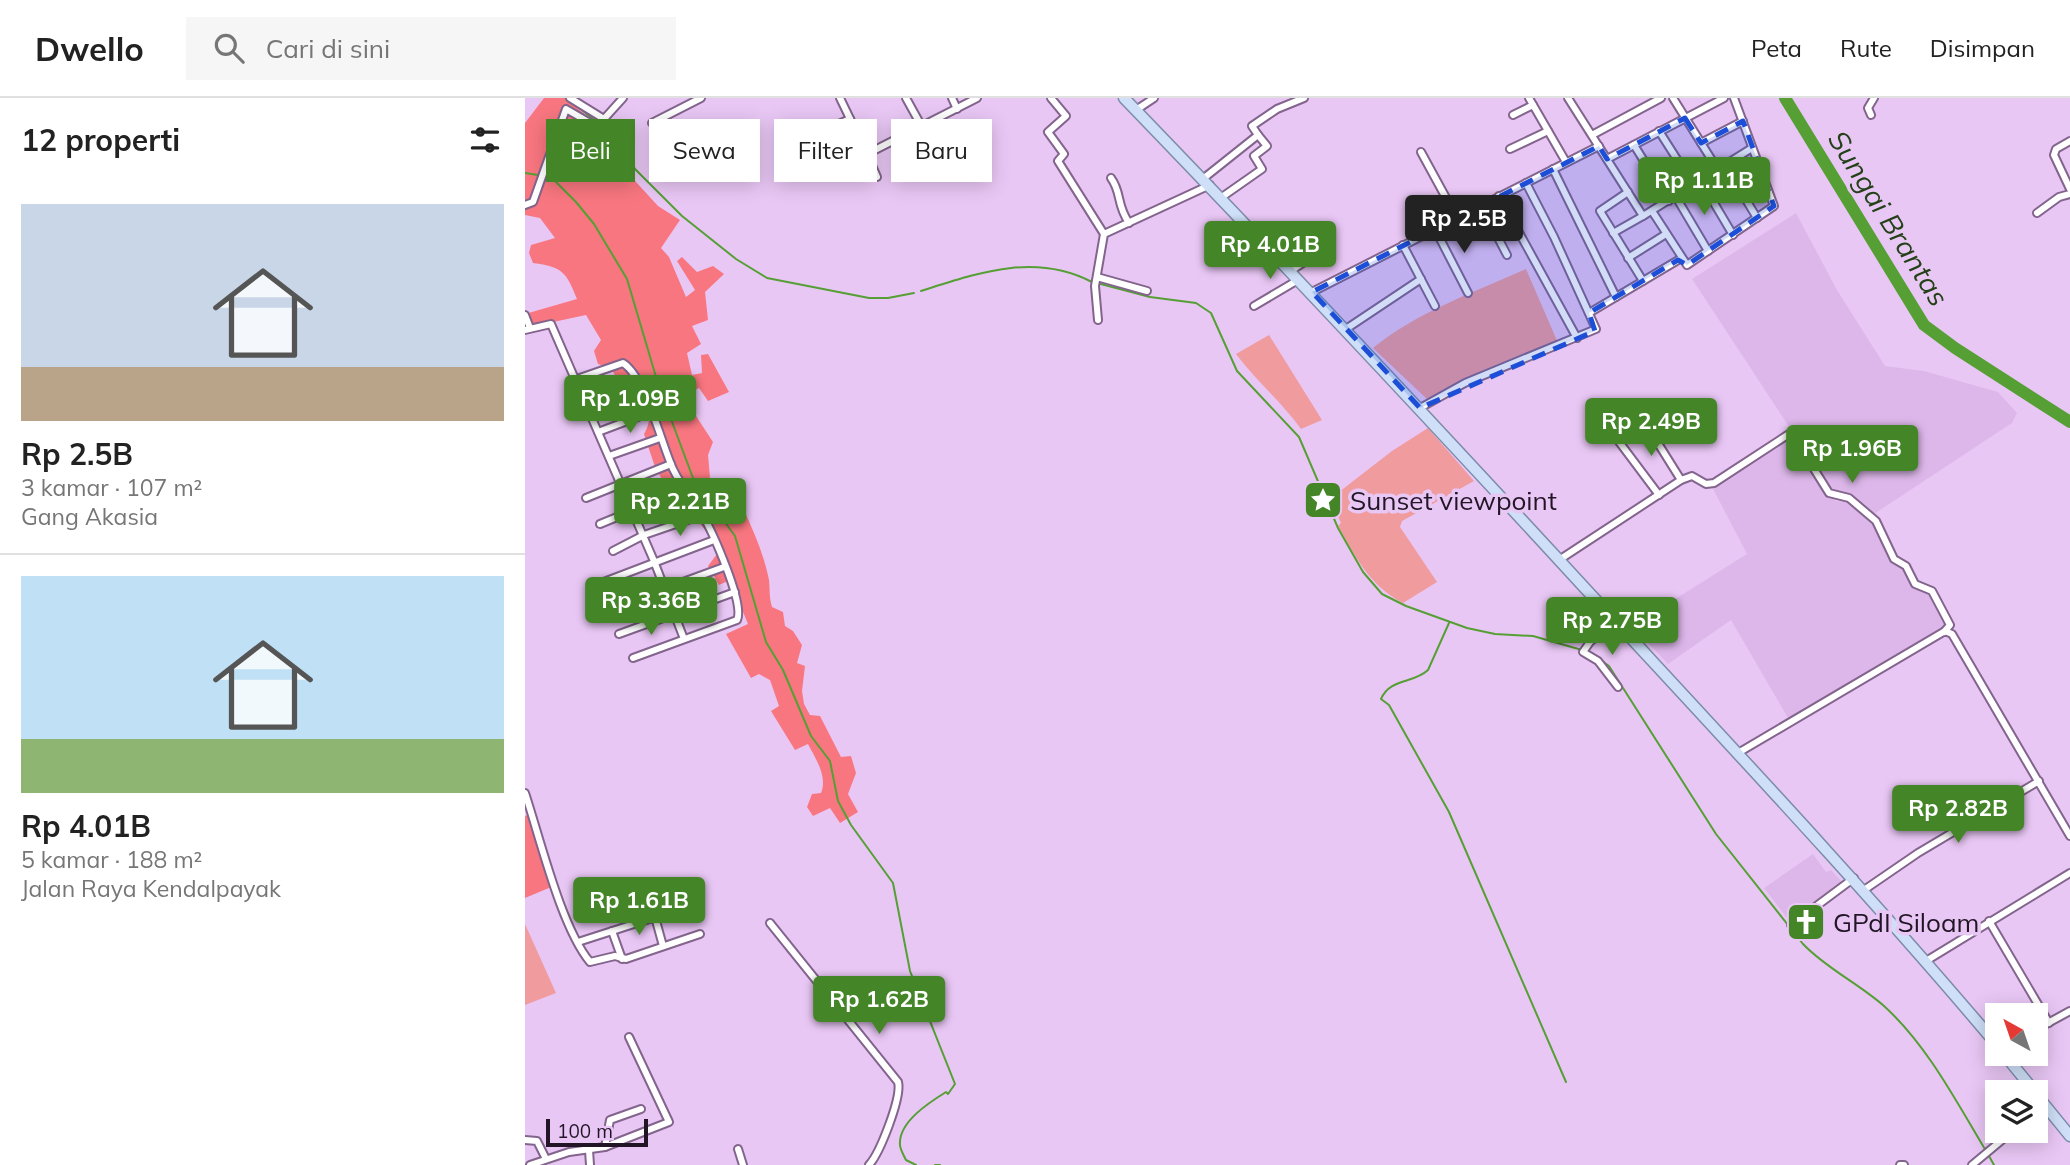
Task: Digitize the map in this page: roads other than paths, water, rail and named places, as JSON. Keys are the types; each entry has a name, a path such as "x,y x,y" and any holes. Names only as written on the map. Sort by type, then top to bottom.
{"main road":[{"path":"1124,98 1292,270 1616,620 1854,878 1985,1031"},
{"path":"2014,1066 2025,1080"},
{"path":"2048,1108 2070,1136"}],"street":[{"path":"570,98 596,119"},
{"path":"605,119 623,98"},
{"path":"660,119 701,98"},
{"path":"840,98 850,119"},
{"path":"906,98 918,119"},
{"path":"953,98 957,109"},
{"path":"938,119 977,98"},
{"path":"1051,98 1066,116 1048,132 1064,154 1059,162 1104,234 1096,281 1098,320"},
{"path":"1136,110 1154,98"},
{"path":"1222,197 1262,169 1254,156 1267,146 1252,126 1277,109 1304,98"},
{"path":"1528,98 1566,162"},
{"path":"1568,98 1643,216"},
{"path":"1592,135 1661,98"},
{"path":"1673,98 1718,170"},
{"path":"1607,159 1724,98"},
{"path":"1652,211 1680,259 1687,265 1772,208 1774,200 1734,98"},
{"path":"1871,115 1868,107 1874,98"},
{"path":"1513,115 1533,105"},
{"path":"562,119 566,108 592,119"},
{"path":"1701,143 1743,121"},
{"path":"1510,149 1548,131"},
{"path":"1659,131 1694,186"},
{"path":"1104,234 1207,181 1258,135"},
{"path":"2037,213 2070,191 2054,155 2056,149 2070,141"},
{"path":"1634,145 1669,201"},
{"path":"1312,292 1599,146"},
{"path":"1613,233 1694,186 1752,148"},
{"path":"1421,152 1457,218"},
{"path":"525,205 534,197 546,160"},
{"path":"1725,165 1757,218"},
{"path":"1553,169 1616,297"},
{"path":"1111,178 1118,188 1120,210 1129,223"},
{"path":"1701,181 1733,234"},
{"path":"1420,408 1465,383 1597,329 1526,183"},
{"path":"1628,191 1600,209 1643,281"},
{"path":"1499,196 1577,338"},
{"path":"1676,197 1709,251"},
{"path":"1481,205 1507,255"},
{"path":"1436,229 1468,293"},
{"path":"1628,258 1666,234"},
{"path":"1403,245 1435,306"},
{"path":"1292,270 1329,246"},
{"path":"1589,313 1680,259"},
{"path":"1254,306 1300,279"},
{"path":"1346,329 1420,279"},
{"path":"1096,281 1147,291"},
{"path":"525,315 528,329 551,324 644,535 684,639"},
{"path":"574,380 624,363 639,385 683,490 702,515 735,592 738,619 633,658"},
{"path":"585,406 639,385"},
{"path":"598,432 651,412"},
{"path":"1644,421 1681,480"},
{"path":"1608,427 1659,495"},
{"path":"1559,560 1681,480 1692,476 1706,484 1714,483 1789,434 1793,436 1829,493 1849,498 1876,521 1894,559 1906,566 1915,584 1932,590 1950,625 1944,632 1738,753"},
{"path":"609,456 660,438"},
{"path":"586,498 671,464"},
{"path":"600,524 683,490"},
{"path":"613,551 644,535 702,515"},
{"path":"601,583 714,540"},
{"path":"609,609 724,566"},
{"path":"619,634 735,592"},
{"path":"1616,620 1584,650 1598,661 1618,687"},
{"path":"1944,632 1952,634 2070,836"},
{"path":"1864,890 1918,853 2039,781"},
{"path":"525,793 555,885 577,942 590,962 615,956 622,959 700,934"},
{"path":"1926,961 2070,873"},
{"path":"1791,925 1854,878"},
{"path":"577,942 692,905"},
{"path":"655,918 663,946"},
{"path":"1989,921 2049,1023 2070,1011"},
{"path":"770,923 898,1082 898,1098 879,1150 869,1165"},
{"path":"612,931 622,959"},
{"path":"530,1165 545,1158 602,1148 669,1122 629,1037"},
{"path":"602,1148 610,1120 641,1109"},
{"path":"525,1140 537,1141 545,1158"},
{"path":"1972,1165 1999,1143"},
{"path":"738,1149 743,1165"},
{"path":"589,1150 590,1165"}],"waterway":[{"name":"Sungai Brantas","path":"1785,98 1924,325 2070,422"},
{"path":"573,103 607,130 636,170 682,216 736,259 767,278 869,298 914,293"},
{"path":"525,173 551,177 576,202 594,224 627,279 659,387 693,478 735,536 766,642 783,670 811,736 830,761 838,801 851,825 893,883 910,971 955,1084 948,1094 946,1092 932,1101 904,1128 900,1145 906,1160 916,1165"},
{"path":"921,291 1006,268 1049,268 1092,282"},
{"path":"1097,283 1150,297 1196,303 1211,313 1237,371 1299,437 1338,528 1363,572 1382,594 1406,606 1467,628 1495,634 1533,636 1582,650"},
{"path":"1449,623 1428,670 1396,684 1385,692 1381,699 1389,705 1449,812 1566,1082"},
{"path":"1602,661 1609,666 1716,834 1803,944 1884,1006 1914,1038 1940,1074 1986,1151"},
{"path":"1989,1156 1994,1165"},
{"path":"935,1165 940,1165"}],"place":[{"name":"Sunset viewpoint","path":"1323,500"},
{"name":"GPdI Siloam","path":"1806,922"}]}
